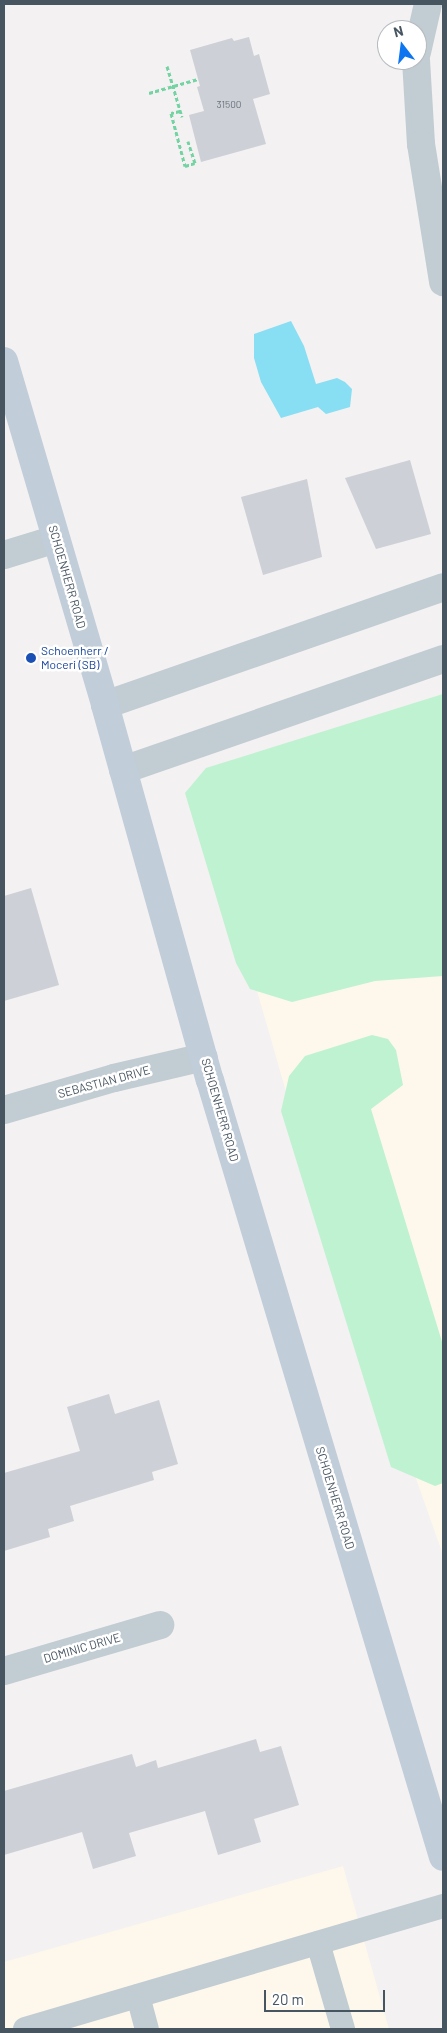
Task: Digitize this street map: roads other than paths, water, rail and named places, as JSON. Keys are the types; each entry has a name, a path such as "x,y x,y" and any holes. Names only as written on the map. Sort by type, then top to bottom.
{"main road":[{"name":"SCHOENHERR ROAD","path":"4,361 105,706 204,1057 443,1857"}],"street":[{"path":"424,20 428,4"},
{"path":"417,70 421,144 443,282"},
{"path":"4,555 56,539"},
{"path":"105,706 443,587"},
{"path":"123,770 443,660"},
{"name":"SEBASTIAN DRIVE","path":"4,1110 114,1078 204,1057"},
{"name":"DOMINIC DRIVE","path":"4,1671 160,1625"}],"lane":[{"path":"25,2029 82,2021 138,1996 443,1906"},
{"path":"318,1944 343,2029"},
{"path":"138,1996 147,2029"}],"water":[{"path":"291,321 304,346 316,384 337,378 345,382 352,389 350,407 326,414 318,407 281,418 261,382 254,358 254,334"}],"place":[{"name":"Schoenherr / Moceri (SB)","path":"31,658"}]}
